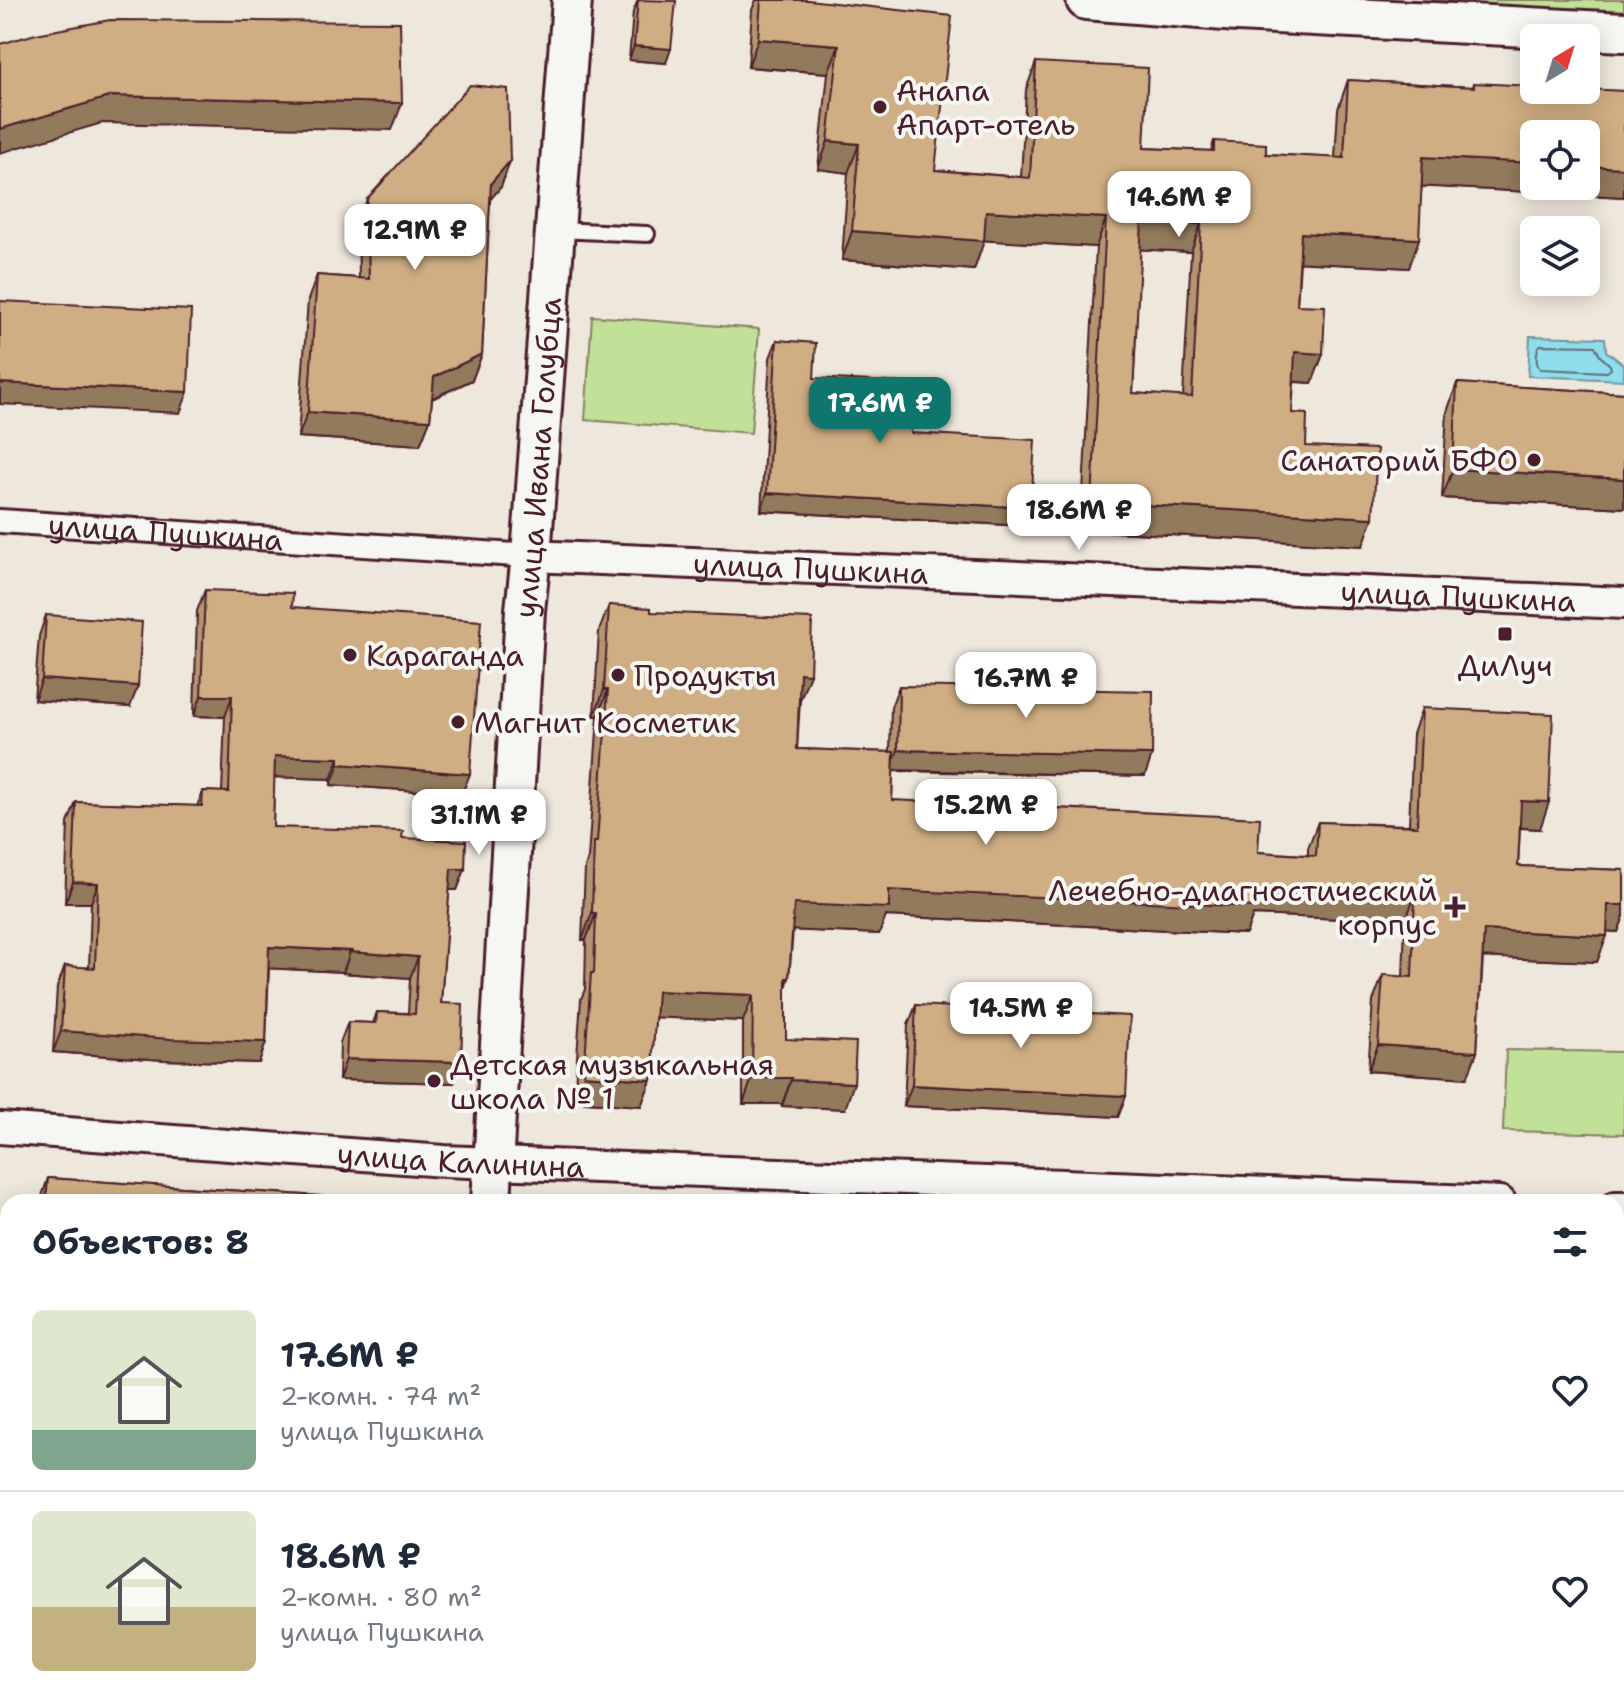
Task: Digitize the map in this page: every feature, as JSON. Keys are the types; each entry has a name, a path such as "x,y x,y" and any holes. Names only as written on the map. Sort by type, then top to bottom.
{"street":[{"name":"улица Ивана Голубца","path":"491,1194 523,641 572,0"},
{"path":"1086,0 1238,12 1624,32"},
{"name":"улица Пушкина","path":"0,521 531,556 1624,603"},
{"name":"улица Калинина","path":"0,1128 492,1163 1293,1194"}],"lane":[{"path":"556,230 647,234"}],"green space":[{"path":"1333,0 1624,0 1624,19"},
{"path":"592,316 759,329 751,433 585,420"},
{"path":"1506,1050 1624,1052 1624,1134 1503,1131"}],"water":[{"path":"1530,336 1605,338 1606,351 1624,365 1624,380 1528,376"}],"building":[{"path":"638,0 676,1 671,49 634,46"},
{"path":"761,0 808,0 952,16 935,170 1030,178 1036,62 1148,68 1144,148 1214,151 1214,141 1266,144 1266,154 1344,158 1348,80 1474,87 1474,83 1520,85 1520,104 1600,104 1600,90 1624,91 1624,168 1600,167 1600,120 1520,120 1520,162 1423,157 1419,239 1301,233 1297,305 1325,306 1323,354 1295,352 1292,413 1307,414 1306,446 1377,449 1373,518 1092,502 1106,218 986,211 984,241 852,231 859,144 828,141 839,45 758,39","holes":["1142,220 1201,224 1192,397 1133,393"]},
{"path":"110,20 400,22 402,103 112,96 0,129 0,44"},
{"path":"470,85 508,89 510,161 491,183 482,354 434,377 430,420 308,412 317,275 369,279 367,199"},
{"path":"0,301 191,310 188,392 0,383"},
{"path":"777,340 816,343 814,378 909,383 907,420 912,421 911,433 1035,440 1031,508 767,493"},
{"name":"Санаторий БФО","path":"1457,383 1624,393 1624,479 1453,469"},
{"path":"205,590 293,593 292,607 481,621 470,774 339,764 339,758 275,756 273,827 403,831 402,838 466,841 465,869 451,869 441,1003 463,1004 461,1062 346,1059 348,1022 376,1023 377,1012 415,1014 418,957 351,951 269,947 266,1042 61,1031 65,966 95,968 98,883 73,882 76,802 202,806 203,791 229,792 232,696 201,696"},
{"path":"609,605 651,608 651,612 812,619 810,674 800,673 797,749 894,752 892,800 1260,818 1258,852 1316,856 1318,822 1417,826 1422,708 1553,714 1549,802 1521,801 1518,866 1624,870 1624,905 1608,905 1607,936 1484,930 1477,1052 1378,1045 1383,975 1412,977 1415,895 1256,889 1256,907 889,890 889,908 794,904 789,978 786,978 786,1039 856,1042 854,1083 752,1078 753,995 657,991 651,1080 584,1075 591,973 594,973 594,842 597,842 608,690 604,690"},
{"path":"46,615 142,622 138,686 42,679"},
{"path":"899,686 1153,691 1152,755 898,750"},
{"path":"916,1005 1130,1016 1126,1096 912,1085"},
{"path":"48,1178 289,1194 47,1194"}],"place":[{"name":"Анапа Апарт-отель","path":"880,107"},
{"name":"Санаторий БФО","path":"1534,460"},
{"name":"ДиЛуч","path":"1505,634"},
{"name":"Караганда","path":"350,655"},
{"name":"Продукты","path":"618,675"},
{"name":"Магнит Косметик","path":"458,722"},
{"name":"Лечебно-диагностический корпус","path":"1455,907"},
{"name":"Детская музыкальная школа № 1","path":"434,1081"}]}
